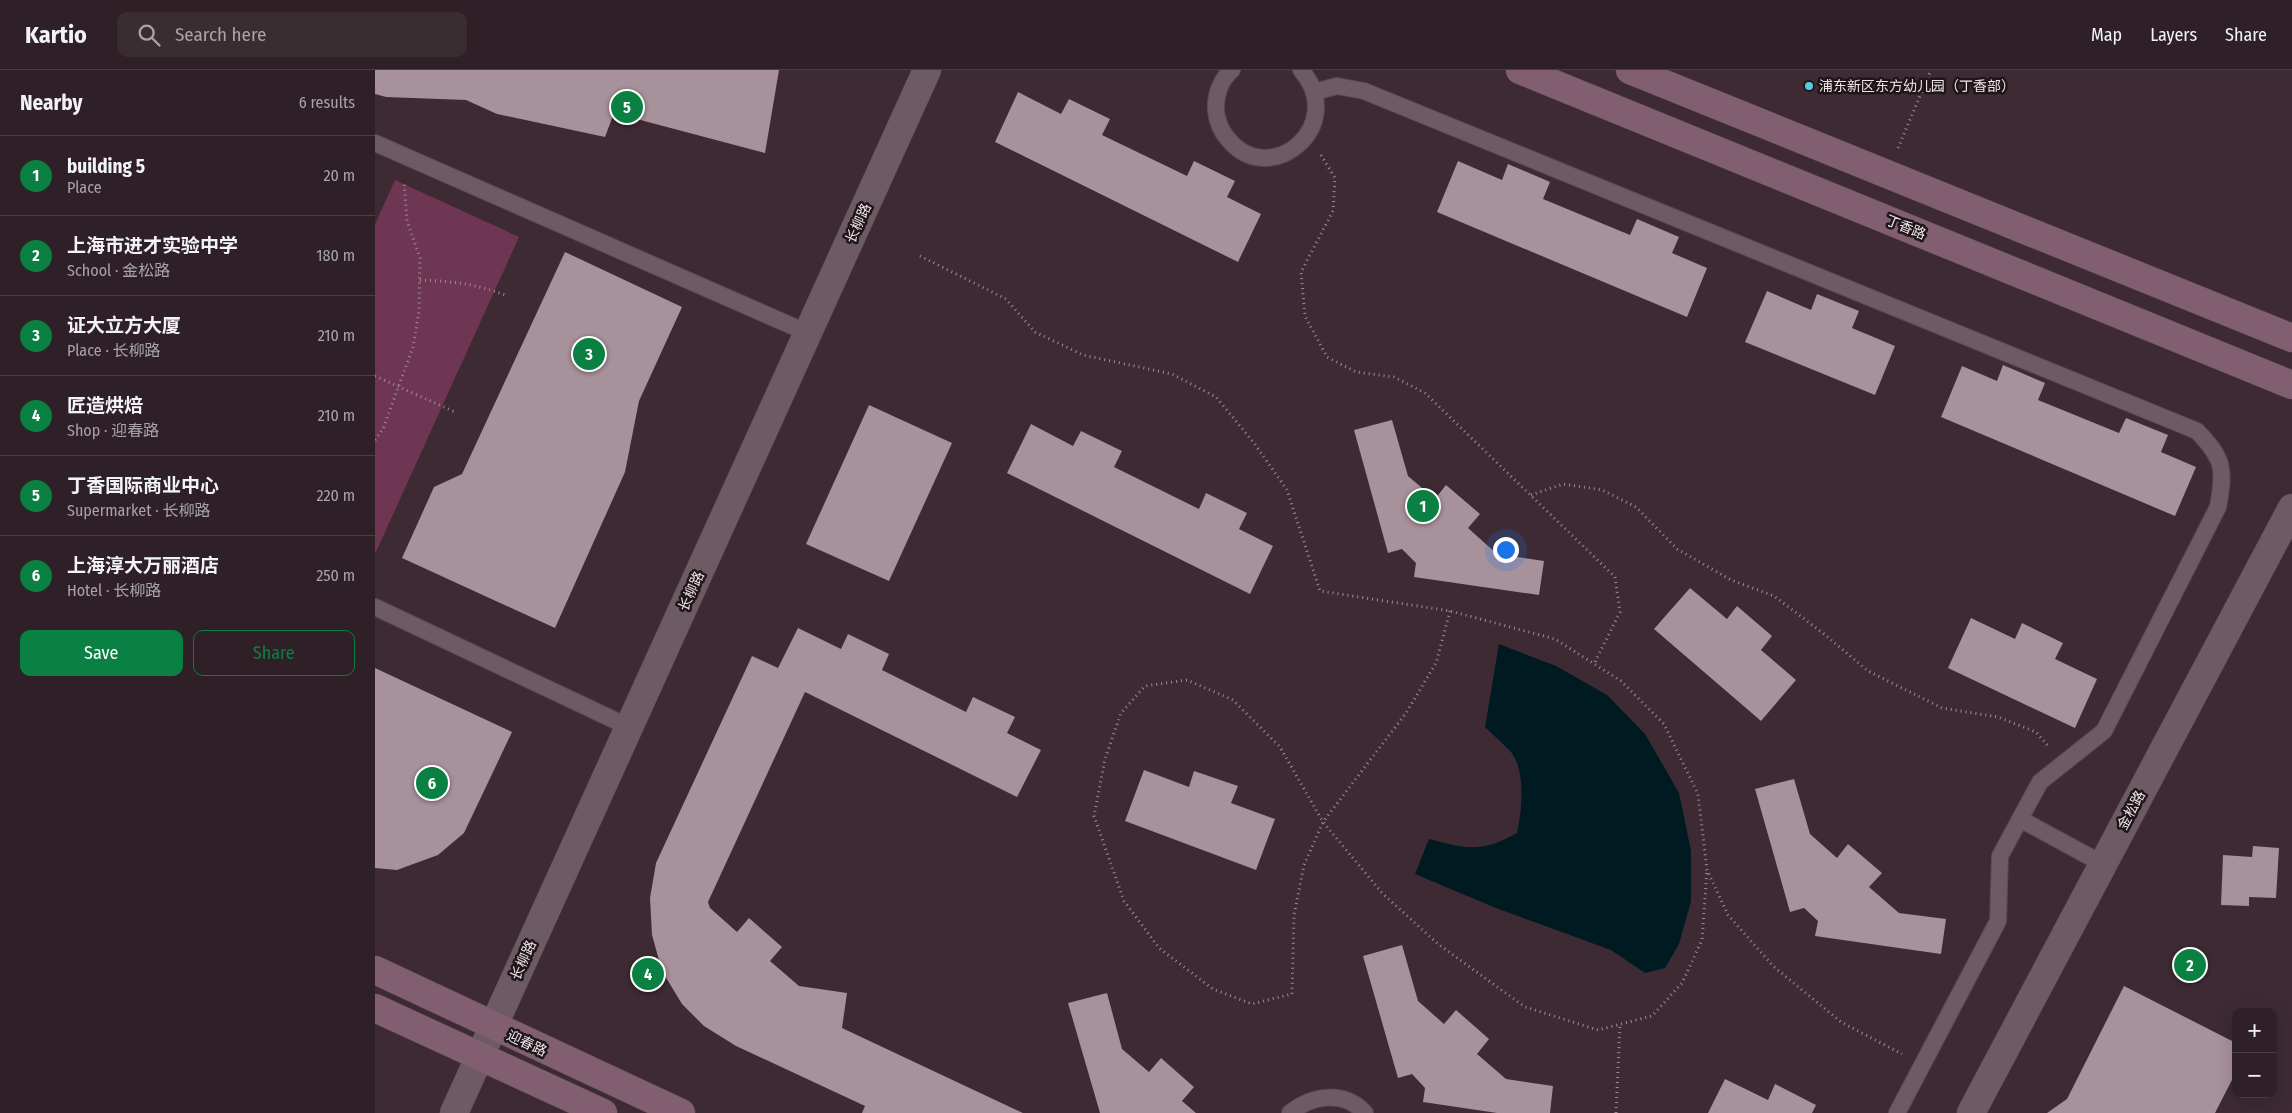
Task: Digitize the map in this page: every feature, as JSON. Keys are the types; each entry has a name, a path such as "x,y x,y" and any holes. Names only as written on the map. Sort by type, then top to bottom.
{"street":[{"name":"长柳路","path":"454,1113 927,70"},
{"name":"丁香路","path":"1520,70 2292,385"},
{"path":"1630,70 2292,338"},
{"name":"金松路","path":"1971,1113 2292,508"},
{"name":"迎春路","path":"375,970 493,1027 681,1113"},
{"path":"375,1008 603,1113"}],"lane":[{"path":"1232,70 1220,86 1215,101 1217,117 1222,132 1232,144 1246,153 1263,157 1280,156 1296,148 1308,136 1315,120 1317,102 1312,85 1301,70"},
{"path":"1314,92 1337,86 1364,91 2197,431 2215,449 2223,478 2218,507 2104,731 2040,782 2000,856 1998,921 1897,1113"},
{"path":"375,143 808,333"},
{"path":"375,608 629,726"},
{"path":"2020,819 2103,864"},
{"path":"1290,1113 1302,1103 1317,1098 1334,1097 1349,1101 1365,1113"}],"path":[{"path":"1887,174 1931,70"},
{"path":"1308,136 1335,178 1333,211 1301,272 1305,316 1327,357 1356,372 1394,377 1425,392 1615,577 1620,612 1595,664"},
{"path":"375,440 383,429 413,347 419,312 420,258 407,221 403,176 406,156"},
{"path":"920,256 1006,299 1035,332 1083,356 1172,374 1216,397 1254,443 1287,490 1320,591 1451,611 1555,639 1621,682 1664,724 1698,794 1707,870 1702,940 1682,983 1652,1016 1598,1030 1525,1007 1438,944 1381,893 1323,822 1280,747 1233,700 1187,680 1145,686 1121,713 1105,759 1094,816 1124,900 1159,948 1213,989 1252,1004 1292,994 1294,915 1304,865 1323,822 1376,754 1436,663 1451,611"},
{"path":"420,280 457,281 481,286 508,296"},
{"path":"375,376 455,412"},
{"path":"1531,496 1563,484 1602,490 1611,494 1636,507 1677,549 1731,580 1774,596 1824,634 1868,672 1942,708 1998,717 2037,732 2064,764"},
{"path":"1707,870 1728,915 1773,966 1841,1022 1922,1065"},
{"path":"1616,1113 1620,1024"}],"shaded area":[{"path":"395,180 519,237 375,554 375,224"}],"water":[{"path":"1499,644 1556,666 1607,695 1645,734 1679,793 1691,851 1691,901 1679,944 1665,968 1645,973 1611,950 1496,908 1415,874 1429,839 1464,847 1474,847 1494,844 1517,833 1521,803 1521,780 1516,760 1511,752 1485,727"}],"building":[{"path":"375,70 779,70 765,153 614,113 605,137 497,114 466,100 386,97 375,94"},
{"path":"1018,92 1061,114 1069,99 1110,119 1102,135 1187,176 1194,161 1235,181 1227,197 1261,214 1238,262 995,142"},
{"path":"1458,161 1502,180 1508,164 1550,182 1543,199 1630,235 1637,219 1679,237 1672,253 1707,268 1687,317 1437,212"},
{"path":"565,252 682,307 639,401 625,472 555,628 402,558 434,487 462,474"},
{"path":"1767,291 1811,310 1817,294 1859,311 1852,328 1895,346 1875,395 1745,342"},
{"path":"2003,365 2045,383 2038,400 2119,433 2126,418 2168,435 2161,452 2196,467 2175,516 1941,417 1962,366 1997,381"},
{"path":"869,405 952,443 889,581 806,544"},
{"path":"1392,420 1408,476 1435,499 1446,485 1480,514 1468,528 1497,554 1544,561 1539,595 1414,577 1416,563 1402,549 1388,553 1354,430"},
{"path":"1031,424 1073,446 1081,431 1122,451 1114,467 1199,509 1206,493 1247,513 1239,529 1273,546 1250,594 1007,473"},
{"path":"1690,588 1727,619 1737,606 1772,636 1761,650 1796,680 1761,721 1654,629"},
{"path":"1971,618 2015,639 2022,623 2063,643 2055,659 2097,679 2075,728 1948,668"},
{"path":"798,628 841,649 848,634 889,654 882,670 966,712 973,697 1015,717 1007,733 1041,750 1017,797 805,692 708,902 710,908 737,932 749,918 782,947 770,961 799,986 847,993 842,1028 1023,1113 862,1113 865,1106 736,1046 704,1026 682,1004 662,971 652,935 650,898 656,863 752,656 778,668"},
{"path":"375,668 512,732 464,833 438,855 397,870 375,868"},
{"path":"1144,770 1189,787 1194,771 1238,786 1231,803 1275,819 1256,870 1125,821"},
{"path":"1794,779 1810,834 1837,858 1848,844 1882,873 1869,887 1899,913 1946,919 1941,954 1815,936 1818,921 1804,908 1790,912 1755,789"},
{"path":"2253,846 2279,848 2276,898 2249,897 2249,906 2221,905 2223,855 2252,857"},
{"path":"1402,945 1418,1001 1444,1024 1456,1010 1489,1039 1477,1054 1506,1079 1553,1086 1550,1113 1497,1113 1423,1102 1425,1088 1412,1074 1398,1078 1363,956"},
{"path":"2124,986 2232,1041 2232,1080 2215,1113 2047,1113 2067,1099"},
{"path":"1107,993 1122,1049 1149,1072 1161,1058 1194,1087 1182,1101 1196,1113 1100,1113 1068,1003"},
{"path":"1725,1079 1768,1100 1775,1084 1816,1105 1812,1113 1708,1113"}],"place":[{"name":"浦东新区东方幼儿园（丁香部）","path":"1809,86"},
{"name":"丁香国际商业中心","path":"627,107"},
{"name":"证大立方大厦","path":"589,354"},
{"name":"building 5","path":"1423,506"},
{"name":"上海淳大万丽酒店","path":"432,783"},
{"name":"上海市进才实验中学","path":"2190,965"},
{"name":"匠造烘焙","path":"648,974"}]}
